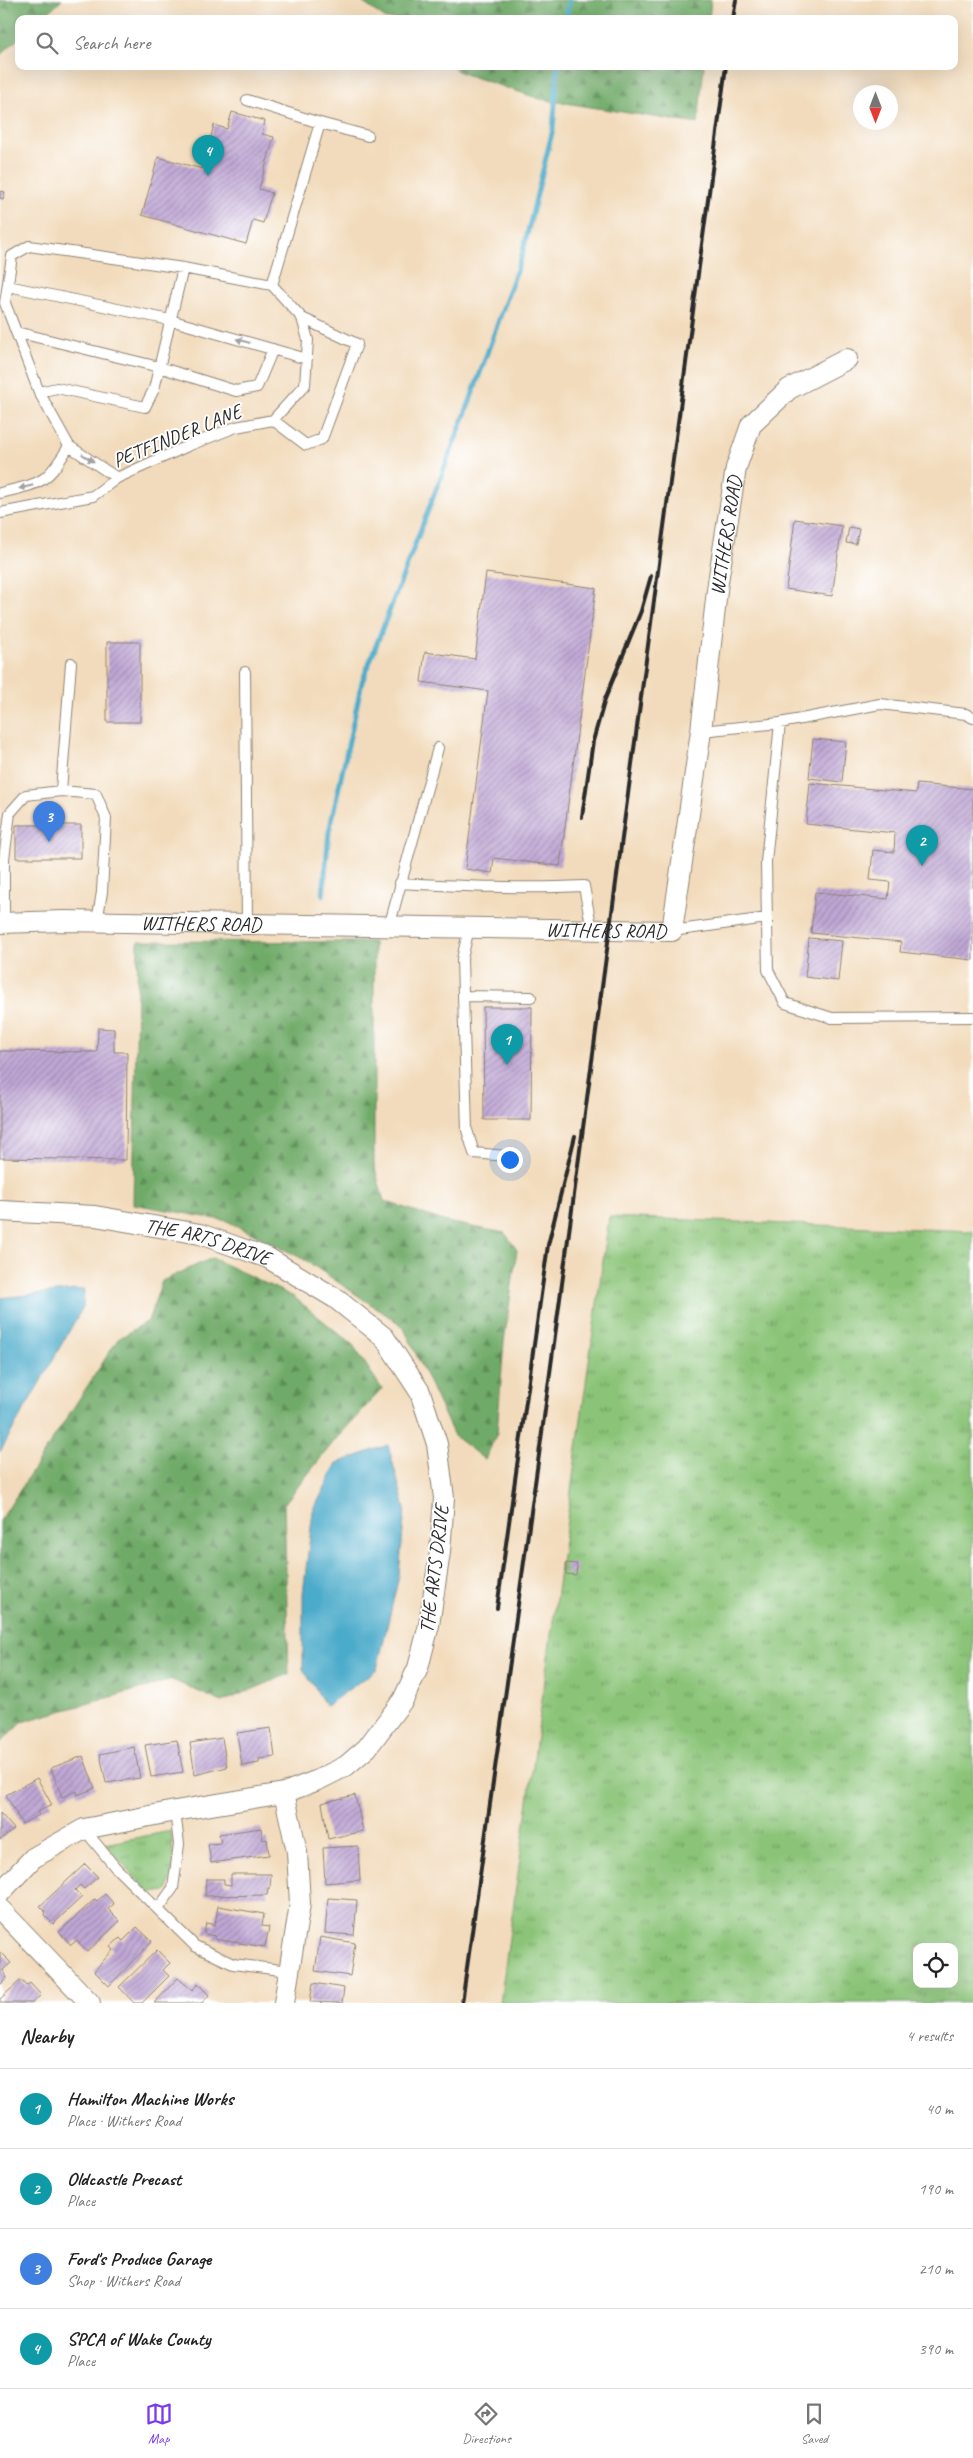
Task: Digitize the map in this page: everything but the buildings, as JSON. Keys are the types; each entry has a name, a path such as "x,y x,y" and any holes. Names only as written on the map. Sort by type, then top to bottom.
{"street":[{"name":"WITHERS ROAD","path":"2,923 97,922 672,931 701,731 727,520 736,468 751,425 789,389 847,359"},
{"name":"THE ARTS DRIVE","path":"0,1211 95,1216 200,1234 268,1258 335,1298 384,1338 420,1392 437,1444 444,1498 434,1598 418,1668 403,1700 367,1748 346,1766 318,1780 284,1793 175,1811 84,1829 33,1858 0,1893"},
{"path":"284,1793 297,1852 300,1904 284,2003"},
{"path":"0,1909 90,2003"}],"lane":[{"path":"247,100 368,136"},
{"path":"117,478 69,446 39,392 5,303 12,256 29,246 183,268 272,285 320,123"},
{"name":"PETFINDER LANE","path":"39,392 57,388 145,407 154,389 183,268"},
{"name":"PETFINDER LANE","path":"0,513 92,496 117,478 236,427 274,420 305,385 308,340 302,318 272,285"},
{"path":"8,286 170,320 306,359"},
{"path":"274,420 306,445 322,439 357,344 302,318"},
{"path":"16,332 159,367 236,391 257,387 274,349"},
{"path":"0,493 38,484 55,470 69,446"},
{"path":"62,790 71,663"},
{"path":"245,672 247,924"},
{"path":"701,731 780,723 880,704 966,714 973,718"},
{"path":"780,723 766,862 768,970 785,1003 832,1018 973,1017"},
{"path":"389,926 438,748"},
{"path":"2,923 4,859 10,813 26,796 62,790 96,794 106,818 102,892 97,922"},
{"path":"400,882 483,887 544,888 584,886 592,931"},
{"path":"672,931 767,918"},
{"path":"469,928 462,959 467,1130 474,1153 506,1156"},
{"path":"464,996 531,997"},
{"path":"158,1909 173,1888 180,1844 175,1811"},
{"path":"84,1829 115,1867 195,1946 233,1964 289,1970"}],"green space":[{"path":"0,0 62,0 45,15 15,15 15,42 0,55"},
{"path":"359,0 711,0 709,15 380,15"},
{"path":"456,70 704,70 698,124 540,99"},
{"path":"138,941 374,942 374,1165 384,1201 447,1222 505,1233 517,1250 504,1342 497,1433 485,1460 454,1436 403,1326 305,1260 227,1221 133,1204"},
{"path":"609,1217 973,1231 973,2003 500,2003"},
{"path":"212,1258 294,1297 353,1345 382,1389 336,1439 284,1504 289,1674 222,1702 172,1680 22,1722 0,1743 0,1521 118,1339 148,1321 162,1281"},
{"path":"171,1831 174,1868 167,1891 150,1893 104,1844"}],"water":[{"path":"84,1289 83,1307 0,1452 0,1298"},
{"path":"388,1445 405,1508 399,1576 377,1669 326,1706 303,1669 303,1594 313,1511 337,1463"}],"waterway":[{"path":"567,15 569,0"},
{"path":"323,895 329,832 362,682 469,404 522,255 553,129 558,70"}],"railway":[{"path":"734,15 736,0"},
{"path":"462,2003 538,1462 725,70"},
{"path":"582,817 593,741 605,699 641,611 651,576"},
{"path":"497,1608 548,1245 575,1136"}],"place":[{"name":"SPCA of Wake County","path":"208,176"},
{"name":"Ford's Produce Garage","path":"49,842"},
{"name":"Oldcastle Precast","path":"922,866"},
{"name":"Hamilton Machine Works","path":"507,1065"}]}
